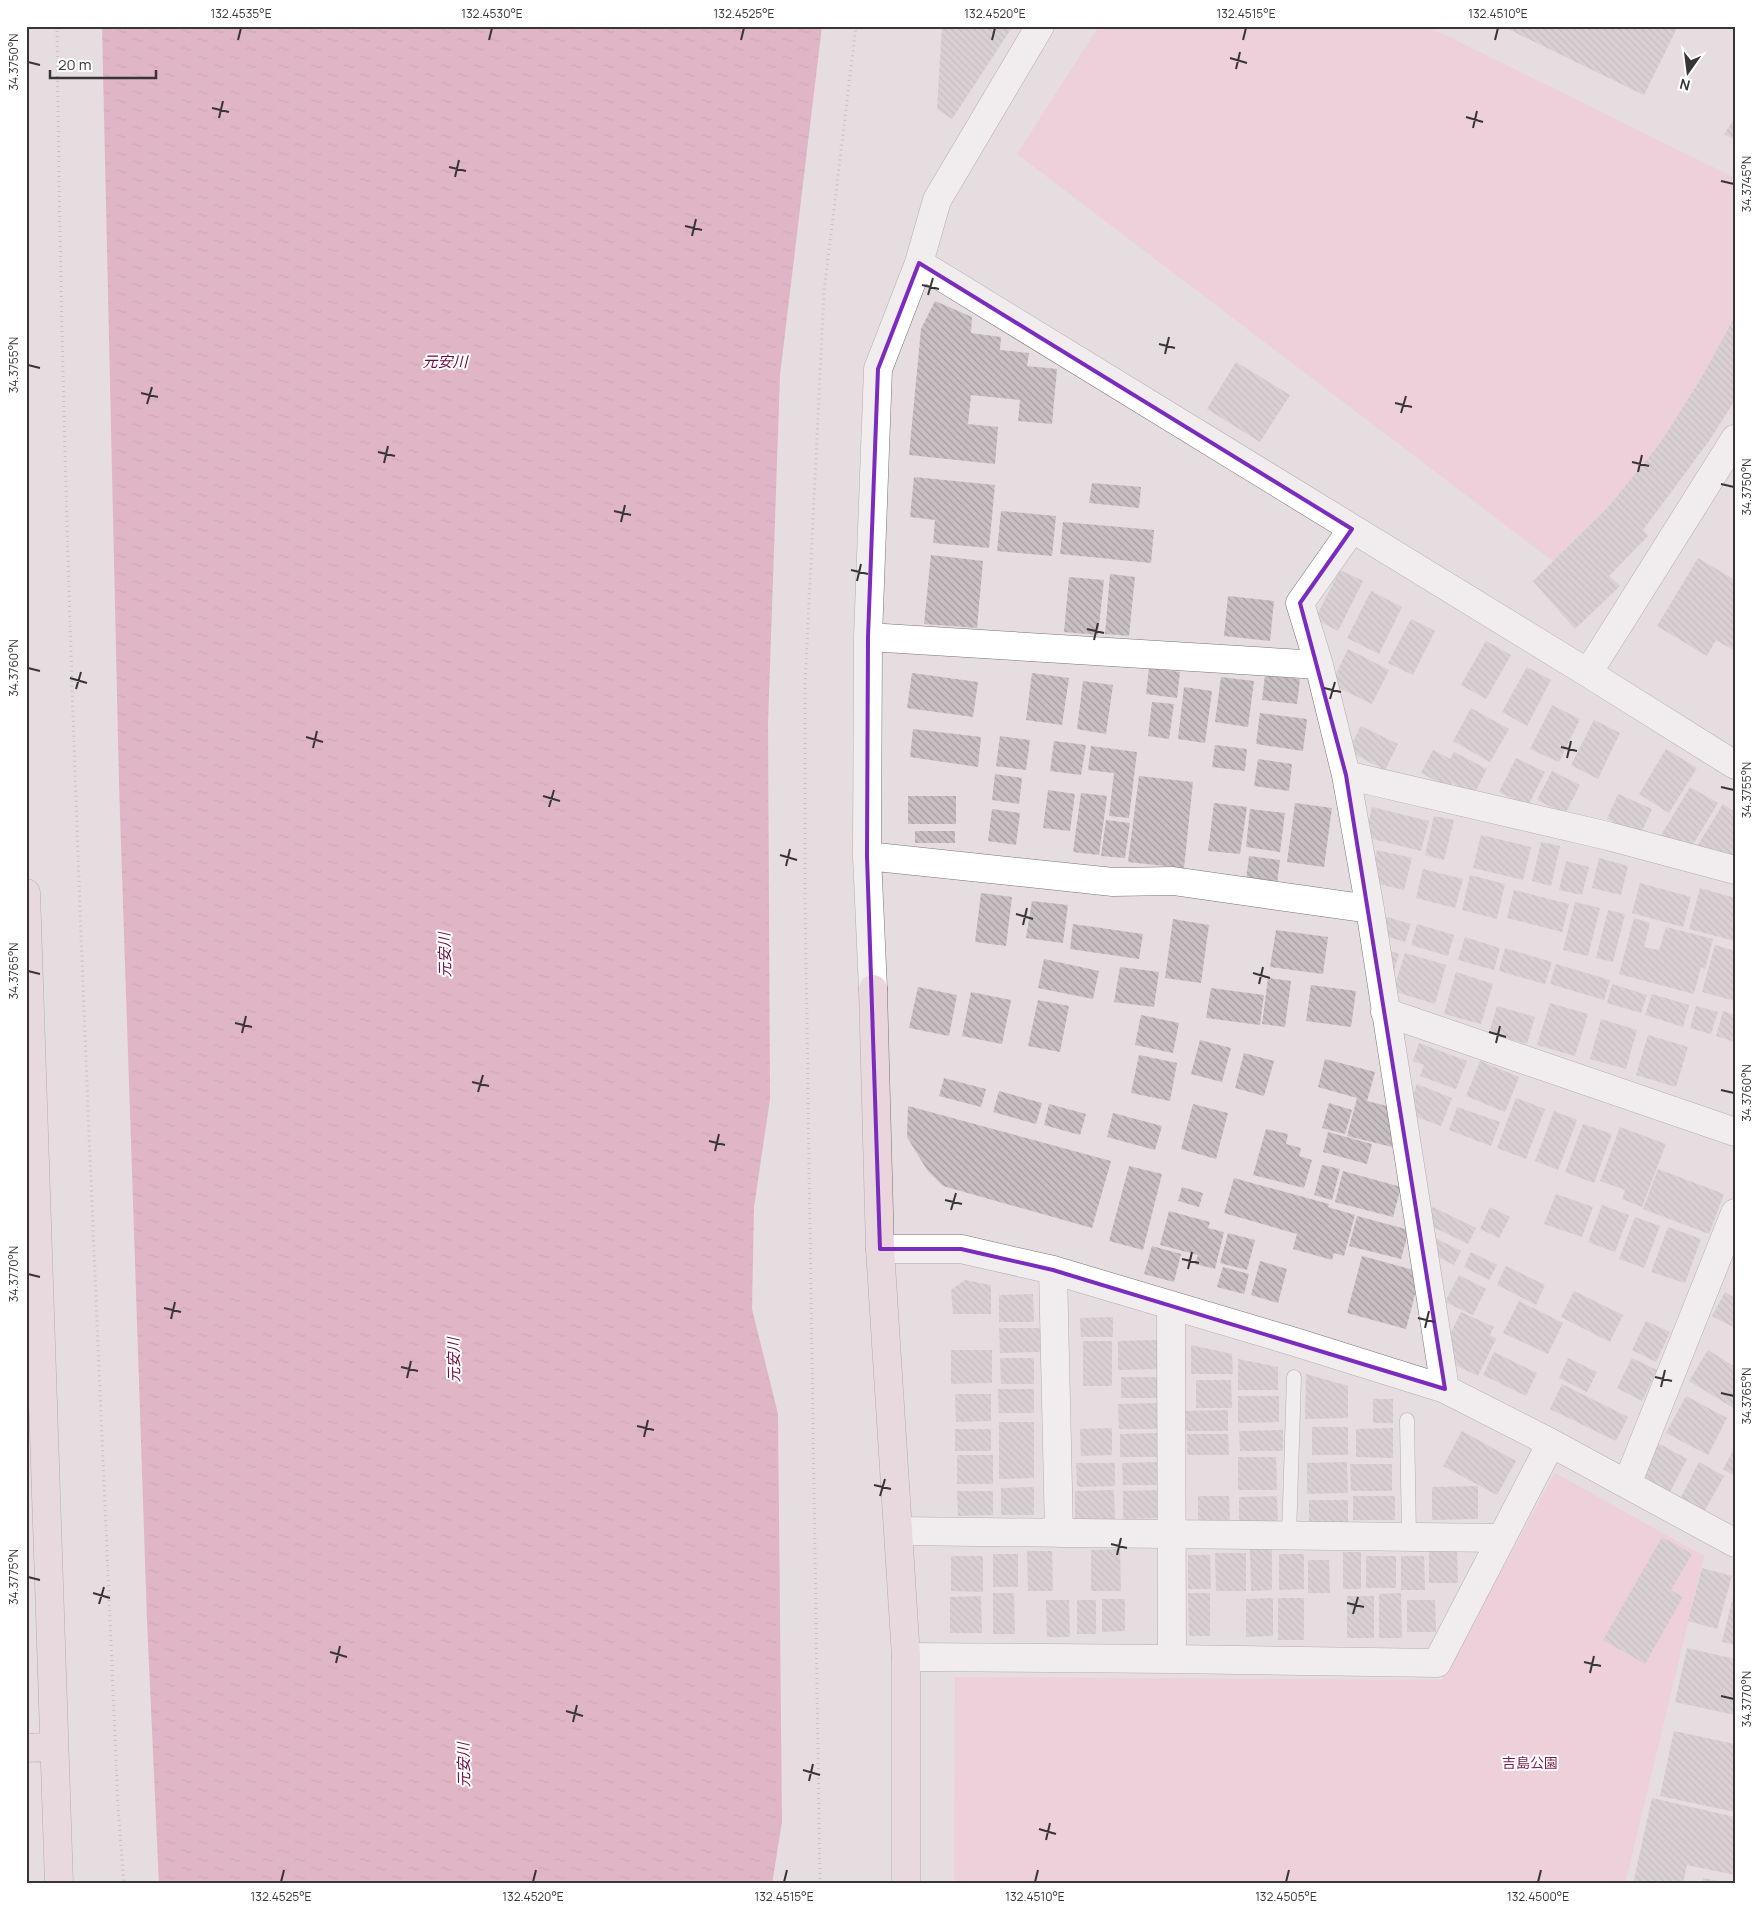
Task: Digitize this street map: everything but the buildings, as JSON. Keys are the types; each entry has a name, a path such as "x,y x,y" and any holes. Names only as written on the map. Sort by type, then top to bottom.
{"street":[{"path":"906,1884 906,1657 880,1249 873,989 867,856 868,637 878,369 919,263 936,200 1040,26"},
{"path":"919,263 1588,672 1735,765"},
{"path":"1588,672 1735,439"},
{"path":"1352,529 1300,603 1319,665 1346,775 1370,909 1445,1389"},
{"path":"868,637 1319,665"},
{"path":"1346,775 1608,836 1735,870"},
{"path":"867,856 1113,882 1173,881 1370,909"},
{"path":"26,893 59,1884"},
{"path":"1385,1012 1735,1132"},
{"path":"1627,1484 1735,1213"},
{"path":"880,1249 961,1249 1053,1270 1445,1389 1551,1443 1735,1543"},
{"path":"1053,1270 1059,1533"},
{"path":"1171,1305 1172,1659"},
{"path":"906,1657 1437,1663 1551,1443"},
{"path":"899,1531 1502,1538"},
{"path":"26,1748 54,1747"}],"lane":[{"path":"1289,1536 1294,1377"},
{"path":"1407,1420 1409,1536"}],"path":[{"path":"57,26 59,238 80,922 117,1798 124,1884"},
{"path":"820,1884 805,908 805,685 824,292 856,26"}],"highlighted area":[{"path":"919,263 1352,529 1300,603 1346,775 1445,1389 1053,1270 961,1249 880,1249 867,856 868,637 878,369"}],"green space":[{"path":"1099,26 1427,26 1735,178 1735,316 1703,375 1661,442 1609,506 1554,562 1017,154"},
{"name":"吉島公園","path":"1555,1473 1704,1556 1625,1884 954,1884 955,1677 1442,1680"}],"water":[{"name":"元安川","path":"102,26 822,26 780,375 768,724 770,1099 754,1207 752,1309 778,1414 782,1822 772,1884 159,1884 147,1621 119,784"}]}
